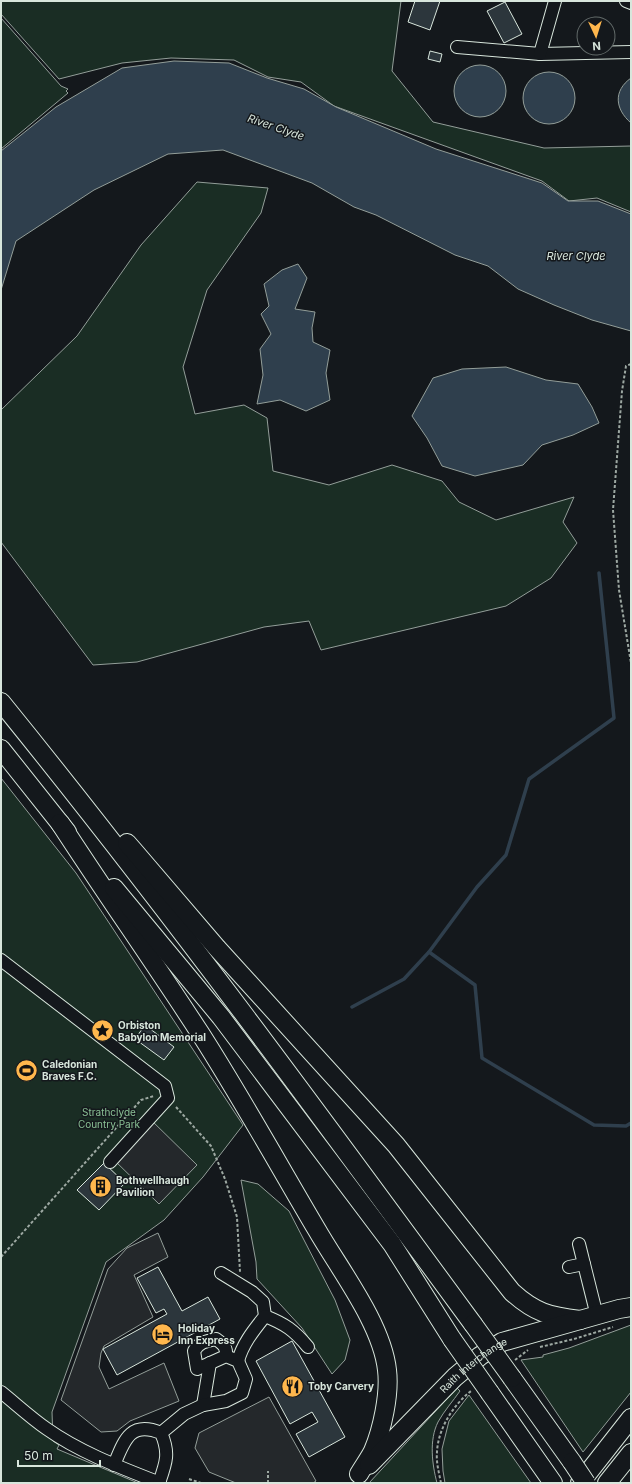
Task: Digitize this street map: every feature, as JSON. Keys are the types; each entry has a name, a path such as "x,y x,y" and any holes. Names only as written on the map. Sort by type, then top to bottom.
{"highway":[{"path":"1,702 81,800 368,1181 512,1378 586,1483"},
{"path":"1,749 60,823 221,1017 392,1244 452,1339 553,1483"},
{"path":"81,800 134,851 217,948 298,1039 396,1145 512,1292 539,1312 558,1318 588,1318"},
{"path":"60,823 200,1034 339,1265 376,1333 384,1356 387,1372 384,1411 372,1452 355,1478"},
{"name":"Raith Interchange","path":"355,1478 378,1457 455,1377 480,1356 502,1342 627,1306"},
{"path":"580,1483 631,1418"},
{"path":"607,1483 631,1453"}],"street":[{"path":"540,54 555,1"},
{"path":"626,1 631,3"},
{"path":"457,47 540,54 631,52"},
{"path":"1,960 165,1086 167,1095 110,1162"},
{"path":"579,1244 584,1264 588,1318"},
{"path":"569,1267 584,1264"},
{"path":"161,1433 184,1414 203,1405 226,1401 242,1393 246,1379 238,1361 241,1351 251,1334 265,1316 263,1302 241,1285 221,1273"},
{"path":"265,1316 278,1321 296,1332 308,1347"},
{"path":"226,1356 227,1350 224,1345 216,1339 198,1344 194,1351 197,1370 226,1356 238,1361"},
{"path":"203,1405 210,1363"},
{"path":"1,1392 47,1429 96,1457 114,1465 160,1483 166,1462 166,1444 161,1433 152,1429 139,1429 130,1434 124,1441 114,1465"}],"path":[{"path":"631,364 626,366 622,391 613,510 619,590 631,663"},
{"path":"1,1257 141,1100 167,1095 211,1146 225,1179 237,1217 241,1285"},
{"path":"268,1471 268,1483"},
{"path":"189,1479 201,1483"}],"green space":[{"path":"1,1 401,1 392,71 433,122 544,148 631,146 631,212 597,198 569,201 542,181 334,106 301,82 268,77 234,60 171,58 122,63 59,79 1,14"},
{"path":"1,18 61,86 68,89 66,91 68,93 1,149"},
{"path":"197,182 268,188 261,213 207,290 183,367 195,414 244,405 267,418 273,471 329,485 392,465 442,481 459,502 496,520 574,497 563,522 577,543 551,578 506,606 321,650 309,621 264,627 137,662 93,665 1,542 1,410 77,336 141,245"},
{"name":"Strathclyde Country Park","path":"1,778 76,873 243,1125 203,1177 164,1220 106,1262 52,1412 53,1441 59,1445 57,1449 138,1483 1,1483"},
{"path":"241,1180 258,1184 289,1211 335,1300 350,1340 345,1360 332,1374 302,1328 257,1279 256,1262"},
{"path":"631,1325 631,1392 583,1452 521,1360 543,1357 543,1355 569,1348"},
{"path":"457,1388 460,1391 440,1418 433,1436 432,1452 437,1483 369,1483"},
{"path":"469,1395 531,1483 445,1483 442,1449 449,1421"}],"shaded area":[{"path":"149,1118 197,1165 159,1204 111,1157"},
{"path":"158,1233 168,1257 134,1275 153,1317 104,1346 101,1353 99,1367 109,1389 164,1363 179,1401 130,1421 117,1431 101,1432 61,1400 108,1269 127,1248"},
{"path":"269,1397 316,1481 313,1483 236,1483 209,1472 195,1448 199,1433"}],"water":[{"name":"River Clyde","path":"174,61 229,63 267,78 304,89 336,107 436,149 542,183 568,201 598,201 631,214 631,331 592,320 554,305 518,289 488,266 455,255 376,215 354,207 312,183 223,150 168,154 94,190 16,241 1,290 1,151 56,107 122,68"},
{"path":"475,65 485,65 499,72 506,86 506,96 499,110 485,117 475,117 465,113 458,106 454,96 454,86 458,76 465,69"},
{"path":"544,72 554,72 568,79 575,93 575,103 568,117 554,124 544,124 534,120 527,113 523,103 523,93 527,83 534,76"},
{"path":"631,78 631,123 622,112 618,100 621,89"},
{"path":"298,264 307,278 295,309 315,312 312,328 313,342 330,350 326,373 330,400 306,411 280,400 257,404 263,375 260,349 271,334 261,314 269,306 264,284 282,270"},
{"path":"506,367 546,380 578,384 592,407 599,423 573,435 542,445 523,465 475,476 442,466 427,438 412,416 433,378 462,369"}],"building":[{"path":"415,1 440,1 430,30 408,22"},
{"path":"505,2 522,34 504,43 487,11"},
{"path":"430,51 442,54 440,62 428,59"},
{"path":"145,1025 174,1047 164,1060 135,1039"},
{"name":"Bothwellhaugh Pavilion","path":"104,1163 125,1183 99,1210 77,1190"},
{"name":"Holiday Inn Express","path":"158,1267 182,1311 208,1297 220,1319 117,1375 103,1349 167,1314 164,1309 156,1313 137,1278"},
{"name":"Toby Carvery","path":"292,1341 345,1437 309,1457 296,1434 318,1422 312,1412 290,1424 256,1361"}],"waterway":[{"path":"352,1007 404,979 429,952 477,887 506,855 529,779 614,718 599,573"},
{"path":"429,952 475,985 482,1058 594,1125 626,1126 631,1123"}],"place":[{"name":"Orbiston Babylon Memorial","path":"103,1031"},
{"name":"Caledonian Braves F.C.","path":"27,1070"},
{"name":"Bothwellhaugh Pavilion","path":"101,1186"},
{"name":"Holiday Inn Express","path":"162,1334"},
{"name":"Toby Carvery","path":"293,1386"}]}
